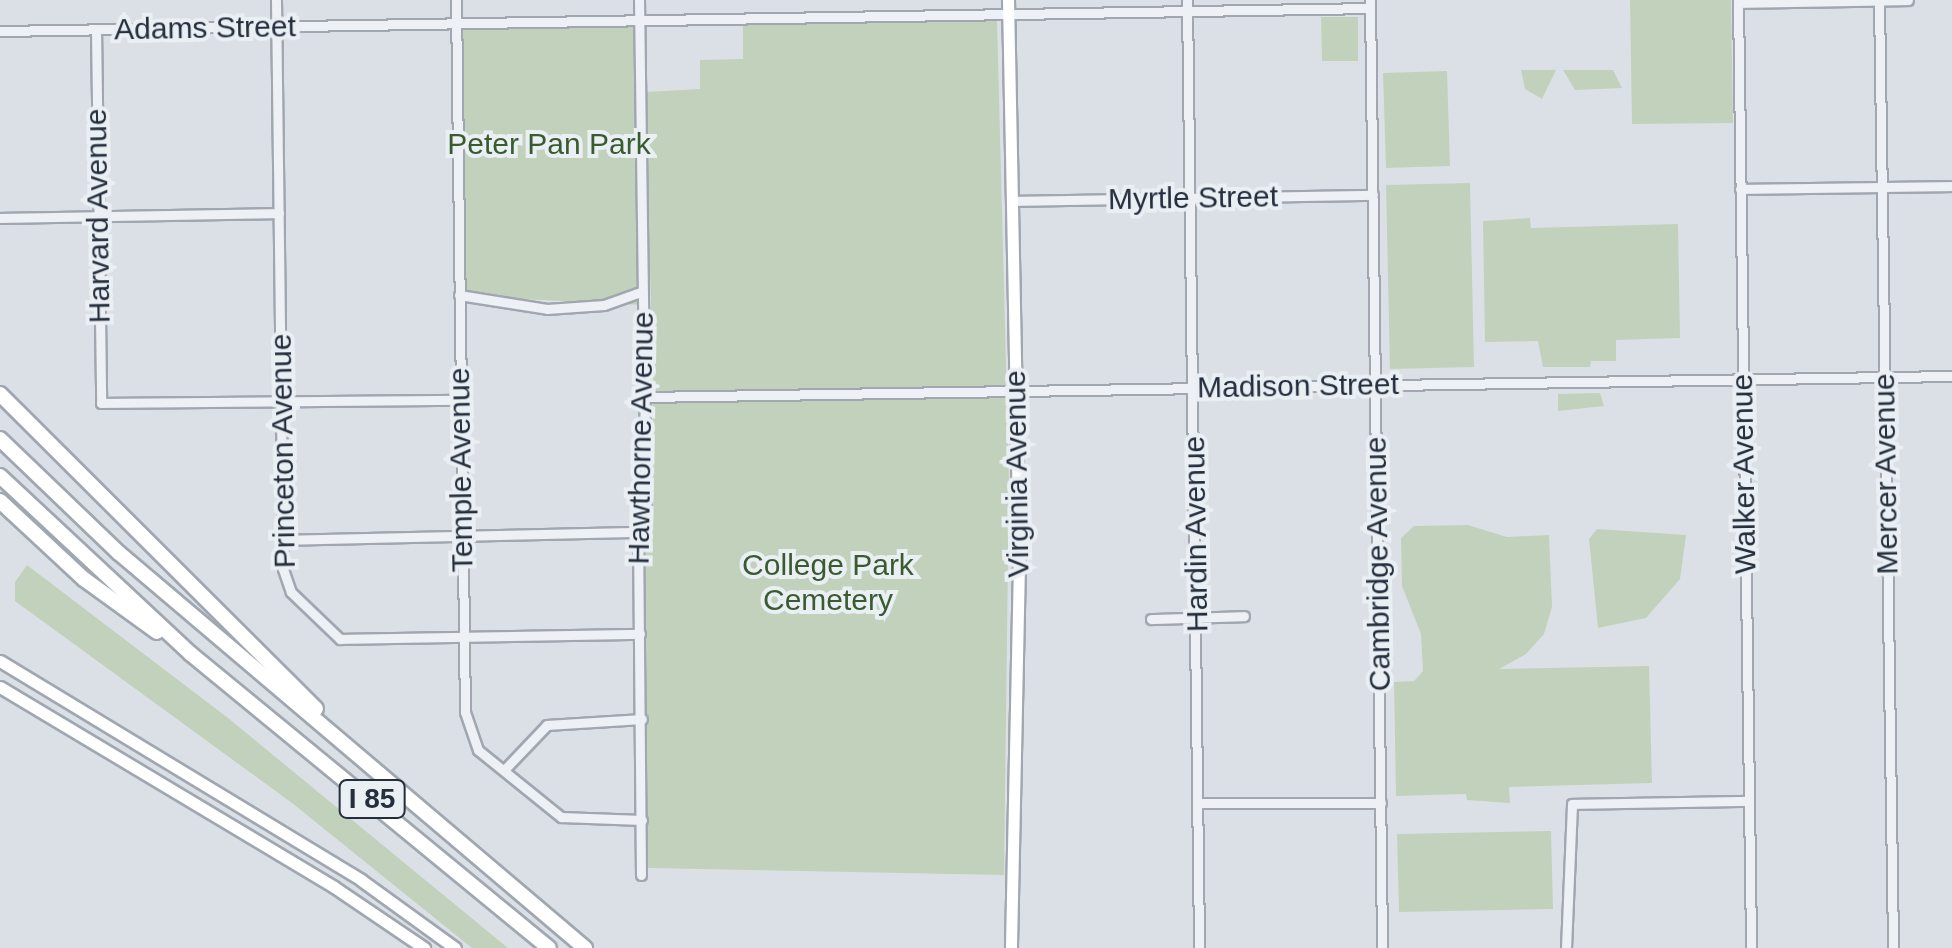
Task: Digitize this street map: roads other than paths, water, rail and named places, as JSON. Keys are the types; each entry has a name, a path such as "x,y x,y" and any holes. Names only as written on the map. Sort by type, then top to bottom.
{"highway":[{"path":"0,394 277,666 327,726"},
{"name":"I 85","path":"0,439 119,553 585,948"},
{"name":"I 85","path":"0,476 192,654 550,948"},
{"path":"0,501 84,579 192,654"}],"main road":[{"name":"Virginia Avenue","path":"1008,0 1017,391 1012,948"},
{"path":"0,661 360,880 455,948"},
{"path":"0,687 350,897 424,948"}],"street":[{"name":"Princeton Avenue","path":"276,0 283,540 290,592 340,638 640,634"},
{"name":"Temple Avenue","path":"456,0 463,638 469,728 478,750 561,817 642,820"},
{"name":"Hawthorne Avenue","path":"639,0 646,524 638,532 642,875"},
{"name":"Mercer Avenue","path":"1879,0 1893,948"},
{"path":"1738,1 1908,0"},
{"name":"Walker Avenue","path":"1738,1 1751,948"},
{"name":"Adams Street","path":"0,31 639,22 1370,4"},
{"name":"Cambridge Avenue","path":"1370,4 1382,948"},
{"name":"Hardin Avenue","path":"1187,6 1200,948"},
{"name":"Harvard Avenue","path":"96,30 101,402 281,401"},
{"path":"1740,189 1952,186"},
{"name":"Myrtle Street","path":"1012,202 1373,196"},
{"path":"0,218 279,213"},
{"path":"459,295 547,309 604,305 643,291"},
{"name":"Madison Street","path":"644,397 1952,376"},
{"path":"281,401 460,400"},
{"path":"283,540 638,532"},
{"path":"1152,618 1244,616"},
{"path":"504,770 547,725 642,719"},
{"path":"1566,948 1572,804 1749,801"},
{"path":"1198,803 1381,802"}],"park label":[{"name":"Peter Pan Park","path":"549,144"},
{"name":"College Park Cemetery","path":"828,582"}]}
